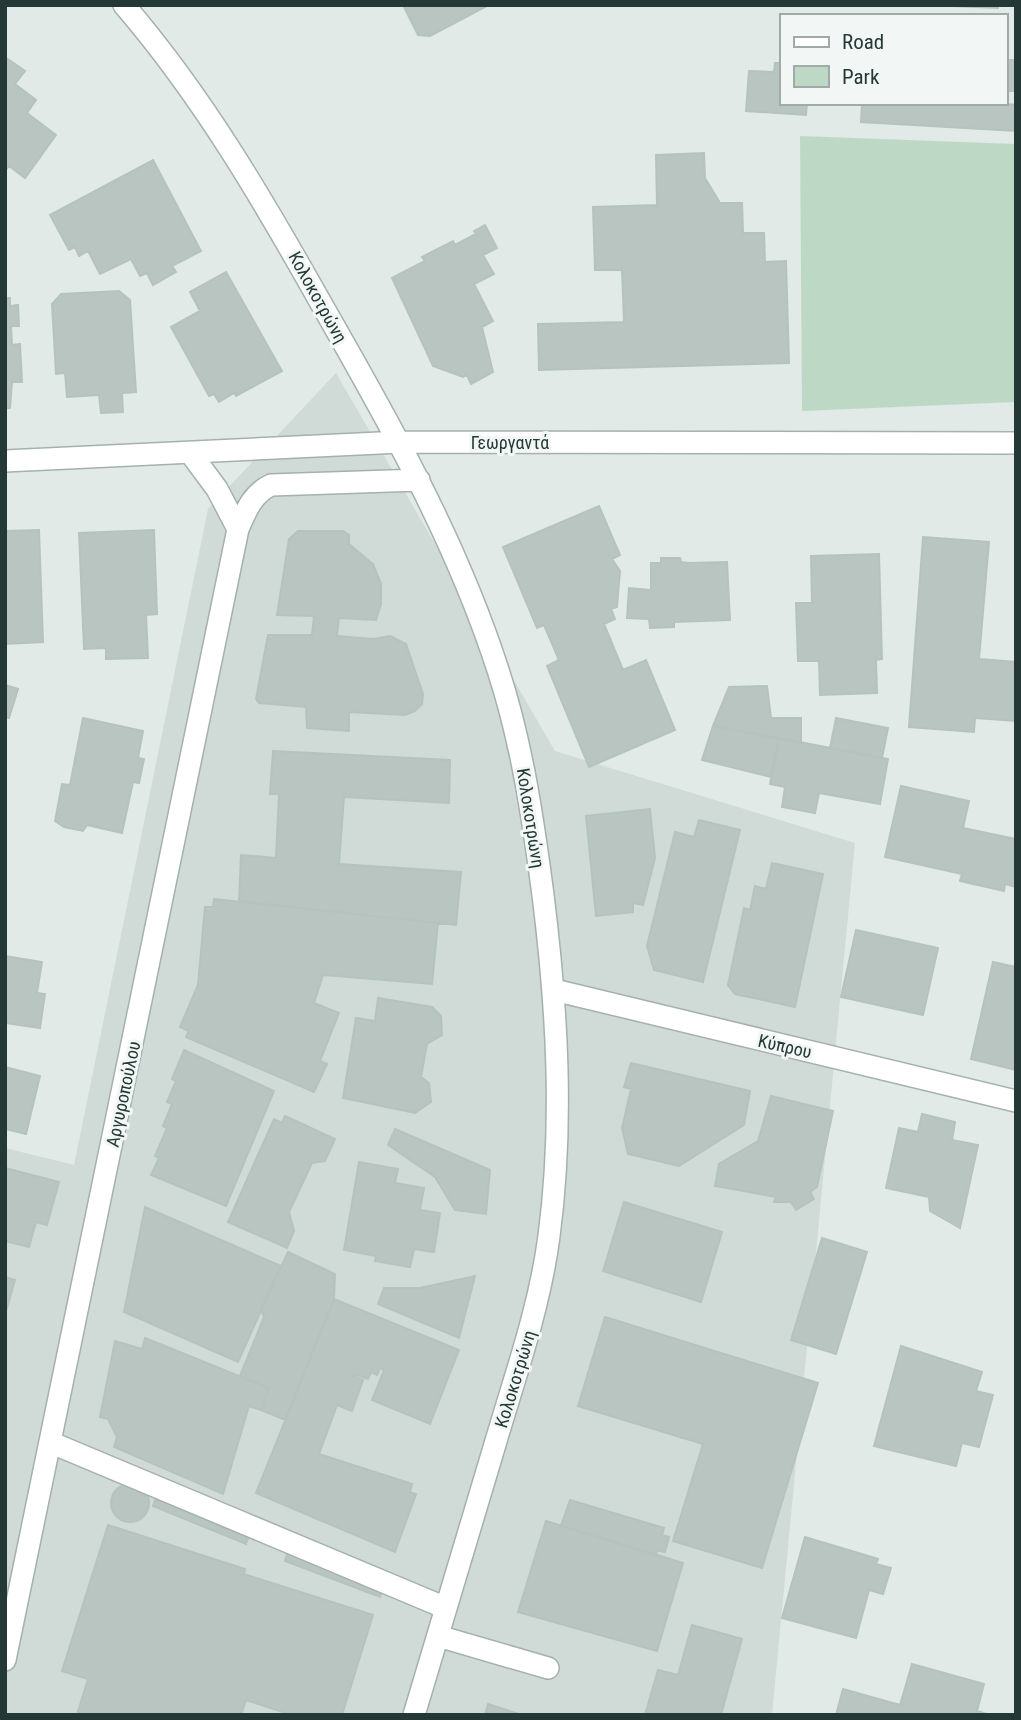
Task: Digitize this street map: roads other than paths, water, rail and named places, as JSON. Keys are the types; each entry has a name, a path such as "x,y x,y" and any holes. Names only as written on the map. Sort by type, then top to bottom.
{"street":[{"name":"Κολοκοτρώνη","path":"124,5 190,89 254,183 400,442 451,548 493,655 515,728 534,822 554,990 557,1070 550,1232 541,1281 414,1715"},
{"name":"Γεωργαντά","path":"5,461 400,442 1014,441"},
{"path":"191,454 217,489 238,529"},
{"name":"Αργυροπούλου","path":"5,1660 52,1443 238,529 251,502 261,490 271,485 419,480"},
{"name":"Κύπρου","path":"554,990 1016,1101"},
{"path":"52,1443 446,1608"},
{"path":"438,1636 548,1668"}]}
